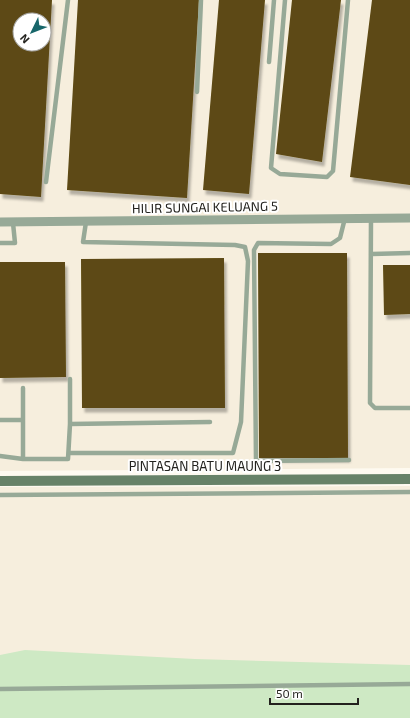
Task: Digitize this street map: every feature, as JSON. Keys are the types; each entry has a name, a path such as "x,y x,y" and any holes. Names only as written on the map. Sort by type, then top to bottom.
{"street":[{"name":"HILIR SUNGAI KELUANG 5","path":"0,222 410,218"},
{"name":"PINTASAN BATU MAUNG 3","path":"0,481 410,478"}],"lane":[{"path":"46,182 68,0"},
{"path":"197,92 201,0"},
{"path":"269,62 274,0"},
{"path":"285,0 271,168 280,174 327,177 333,171 348,0"},
{"path":"345,218 340,238 331,244 258,243 254,250 256,461 350,460"},
{"path":"371,218 370,403 375,408 410,408"},
{"path":"68,453 233,453 241,422 248,261 245,248 235,245 83,242 86,222"},
{"path":"0,243 15,243 13,223"},
{"path":"372,254 410,253"},
{"path":"0,456 23,459 68,459 70,380"},
{"path":"22,388 23,459"},
{"path":"0,420 23,420"},
{"path":"70,424 210,422"},
{"path":"0,495 410,492"},
{"path":"0,689 410,684"}],"shaded area":[{"path":"0,0 410,0 410,468 0,471"},
{"path":"410,486 410,718 0,718 0,487"}],"green space":[{"path":"25,650 195,659 410,665 410,718 0,718 0,655"}],"building":[{"path":"0,0 52,0 51,12 12,12 12,52 49,52 41,197 0,194"},
{"path":"78,0 199,0 187,198 67,190"},
{"path":"219,0 265,0 249,194 203,190"},
{"path":"292,0 341,0 322,162 276,154"},
{"path":"372,0 410,0 410,185 350,177"},
{"path":"258,253 347,253 348,458 259,458"},
{"path":"224,258 225,408 82,408 81,259"},
{"path":"0,262 65,262 66,377 0,378"},
{"path":"383,265 410,265 410,314 384,315"}]}
